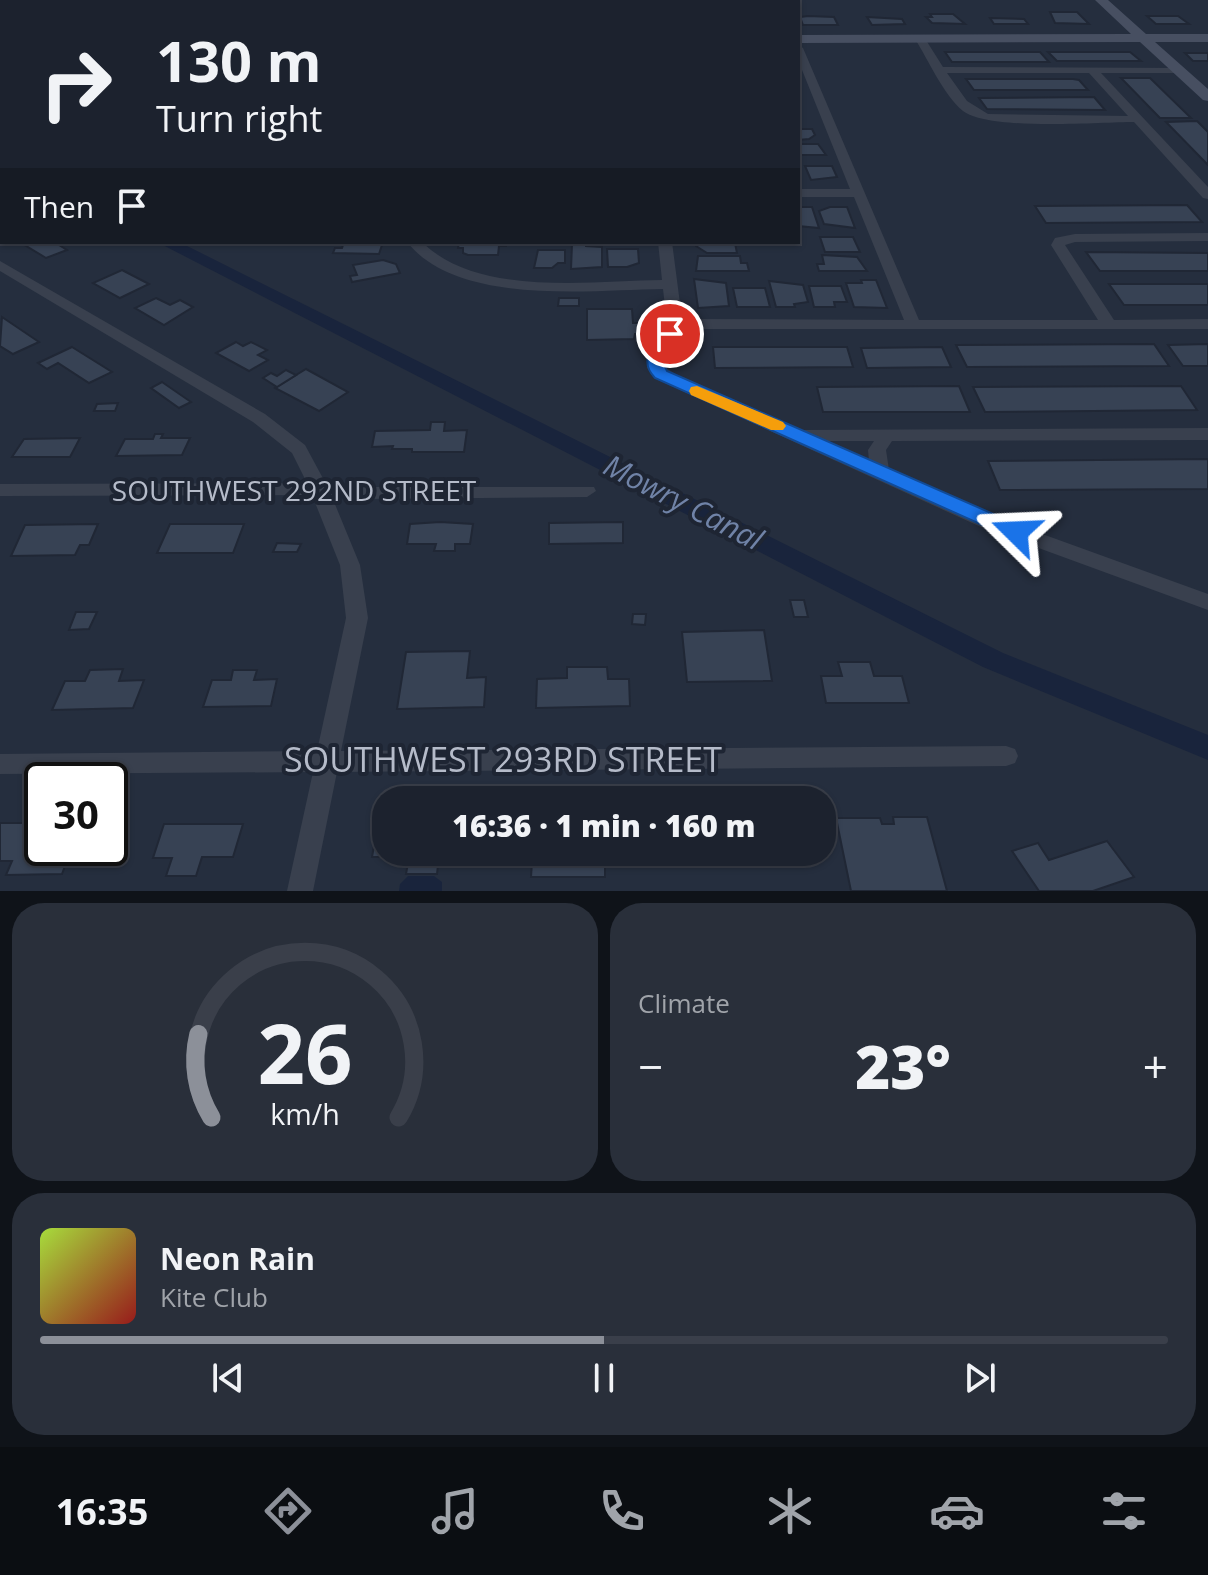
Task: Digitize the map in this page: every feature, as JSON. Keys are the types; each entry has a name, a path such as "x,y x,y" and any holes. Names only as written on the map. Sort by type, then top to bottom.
{"street":[{"path":"1101,0 1208,97"},
{"path":"800,39 1208,38"},
{"path":"920,39 966,110 976,116 998,119 1137,119"},
{"path":"800,53 914,326"},
{"path":"940,70 1177,70"},
{"path":"1092,70 1208,195"},
{"path":"800,193 859,193"},
{"path":"1109,325 1059,250 1060,241 1086,237 1208,237"},
{"path":"416,244 423,254 441,266 491,282 670,284"},
{"path":"665,244 675,324 656,353 655,368 661,374 988,522 1208,602"},
{"path":"0,265 259,418 299,449 319,489 350,565 357,602 352,647 300,891"},
{"path":"675,324 1208,324"},
{"path":"799,436 1208,434"},
{"path":"880,473 877,450 887,435"},
{"name":"SOUTHWEST 292ND STREET","path":"0,490 587,491"},
{"name":"SOUTHWEST 293RD STREET","path":"0,764 1006,756"}],"water":[{"path":"408,876 434,876 442,882 442,891 399,891 400,884"}],"building":[{"path":"1050,12 1077,12 1089,24 1055,23"},
{"path":"930,14 953,14 965,24 932,23 926,17 932,17"},
{"path":"1147,16 1178,16 1189,24 1156,24"},
{"path":"800,17 834,17 838,25 803,25"},
{"path":"867,17 902,19 905,24 872,25"},
{"path":"990,18 1024,19 1028,24 994,24"},
{"path":"945,52 1040,52 1049,62 952,62"},
{"path":"1048,52 1130,52 1141,61 1057,61"},
{"path":"1185,53 1208,53 1208,61 1193,61"},
{"path":"1121,78 1150,78 1191,118 1160,118"},
{"path":"966,79 1073,79 1079,80 1088,90 974,90"},
{"path":"1094,97 1105,110 987,109 979,98"},
{"path":"1197,121 1208,132 1208,165 1166,122"},
{"path":"800,129 812,129 815,135 800,140"},
{"path":"800,144 818,144 826,155 800,155"},
{"path":"805,166 832,166 837,177 811,180"},
{"path":"1187,205 1202,222 1046,223 1035,206"},
{"path":"800,207 812,207 819,228 800,226"},
{"path":"830,207 847,207 855,228 824,224 819,211"},
{"path":"820,237 853,237 860,252 825,252"},
{"path":"23,244 60,244 67,250 46,258"},
{"path":"343,244 382,245 379,254 333,253 335,248 342,248"},
{"path":"459,244 506,244 499,246 498,255 468,255 463,253 463,248 458,248"},
{"path":"572,244 602,247 602,267 571,269"},
{"path":"735,244 737,253 707,253 696,246"},
{"path":"607,249 638,249 639,263 627,267 608,267"},
{"path":"538,250 565,250 565,263 558,263 552,268 534,268"},
{"path":"1086,252 1208,253 1208,271 1100,271"},
{"path":"822,255 857,257 867,271 819,271 817,264 824,264"},
{"path":"698,256 740,256 741,263 747,263 749,271 696,271"},
{"path":"383,260 396,264 400,273 352,282 350,276 357,275 353,265"},
{"path":"122,270 149,284 120,298 93,283"},
{"path":"694,279 726,283 729,306 698,308"},
{"path":"861,280 876,280 887,308 854,307 846,283 862,283"},
{"path":"769,281 803,285 808,302 794,304 795,307 776,307"},
{"path":"1109,284 1208,284 1208,305 1124,305"},
{"path":"809,286 841,286 847,302 834,302 835,307 814,307"},
{"path":"733,288 765,288 770,307 737,307"},
{"path":"156,298 170,305 180,300 193,307 164,325 135,308"},
{"path":"559,298 579,298 579,306 558,306"},
{"path":"587,309 632,309 633,323 640,323 641,334 635,334 634,339 587,340"},
{"path":"2,317 39,342 13,354 0,346"},
{"path":"236,342 243,346 251,342 267,350 258,355 268,360 249,371 216,353"},
{"path":"1154,344 1169,366 967,367 956,345"},
{"path":"1208,344 1208,366 1183,366 1168,345"},
{"path":"72,347 112,372 89,383 58,363 47,369 38,363"},
{"path":"713,347 847,347 853,367 715,368"},
{"path":"942,347 951,367 867,368 861,348"},
{"path":"306,369 348,392 319,411 275,388"},
{"path":"286,370 296,375 277,387 263,378 271,373 277,376"},
{"path":"162,382 191,402 179,408 151,388"},
{"path":"959,386 970,412 823,412 817,387"},
{"path":"1181,386 1197,410 985,412 973,387"},
{"path":"118,403 115,411 94,411 97,404"},
{"path":"431,422 445,422 444,431 467,430 464,452 412,452 412,449 392,449 393,446 372,447 375,431 430,430"},
{"path":"155,434 163,434 161,438 190,438 182,455 116,456 125,439 153,439"},
{"path":"80,438 70,457 12,457 24,439"},
{"path":"1208,459 1208,489 1000,490 988,461"},
{"path":"623,522 623,543 549,544 549,523"},
{"path":"98,524 89,545 80,545 75,555 11,556 25,525"},
{"path":"170,524 244,524 233,553 157,553"},
{"path":"410,524 473,524 470,544 455,544 455,551 434,551 436,544 407,544"},
{"path":"277,543 301,544 297,552 273,552"},
{"path":"790,600 804,600 808,617 794,617"},
{"path":"76,612 97,612 89,629 69,630"},
{"path":"633,614 646,614 645,625 632,624"},
{"path":"764,630 772,681 687,682 682,632"},
{"path":"470,651 467,678 486,677 484,707 397,709 406,652"},
{"path":"838,662 870,662 874,676 902,676 909,703 826,703 821,676 842,676"},
{"path":"567,667 607,667 608,679 629,679 630,706 536,708 537,679 567,678"},
{"path":"123,669 119,681 144,680 133,708 52,710 65,681 85,681 90,670"},
{"path":"233,670 257,670 254,680 277,679 271,706 203,707 212,680 231,680"},
{"path":"893,817 927,817 947,891 851,891 836,818 880,818 882,824 894,824"},
{"path":"0,823 24,823 24,866 65,866 62,874 6,875 12,861 0,861"},
{"path":"164,824 243,824 233,857 202,857 196,876 166,876 172,858 153,858"},
{"path":"1107,841 1134,877 1093,891 1039,891 1012,851 1038,843 1049,860"},
{"path":"407,866 438,866 437,874 406,874"},
{"path":"532,866 605,866 605,877 531,877"}],"waterway":[{"name":"Mowry Canal","path":"170,244 993,660 1208,748"}],"slow traffic":[{"path":"697,391 777,426"}],"route":[{"path":"670,334 654,360 655,368 661,374 1016,532"}]}
